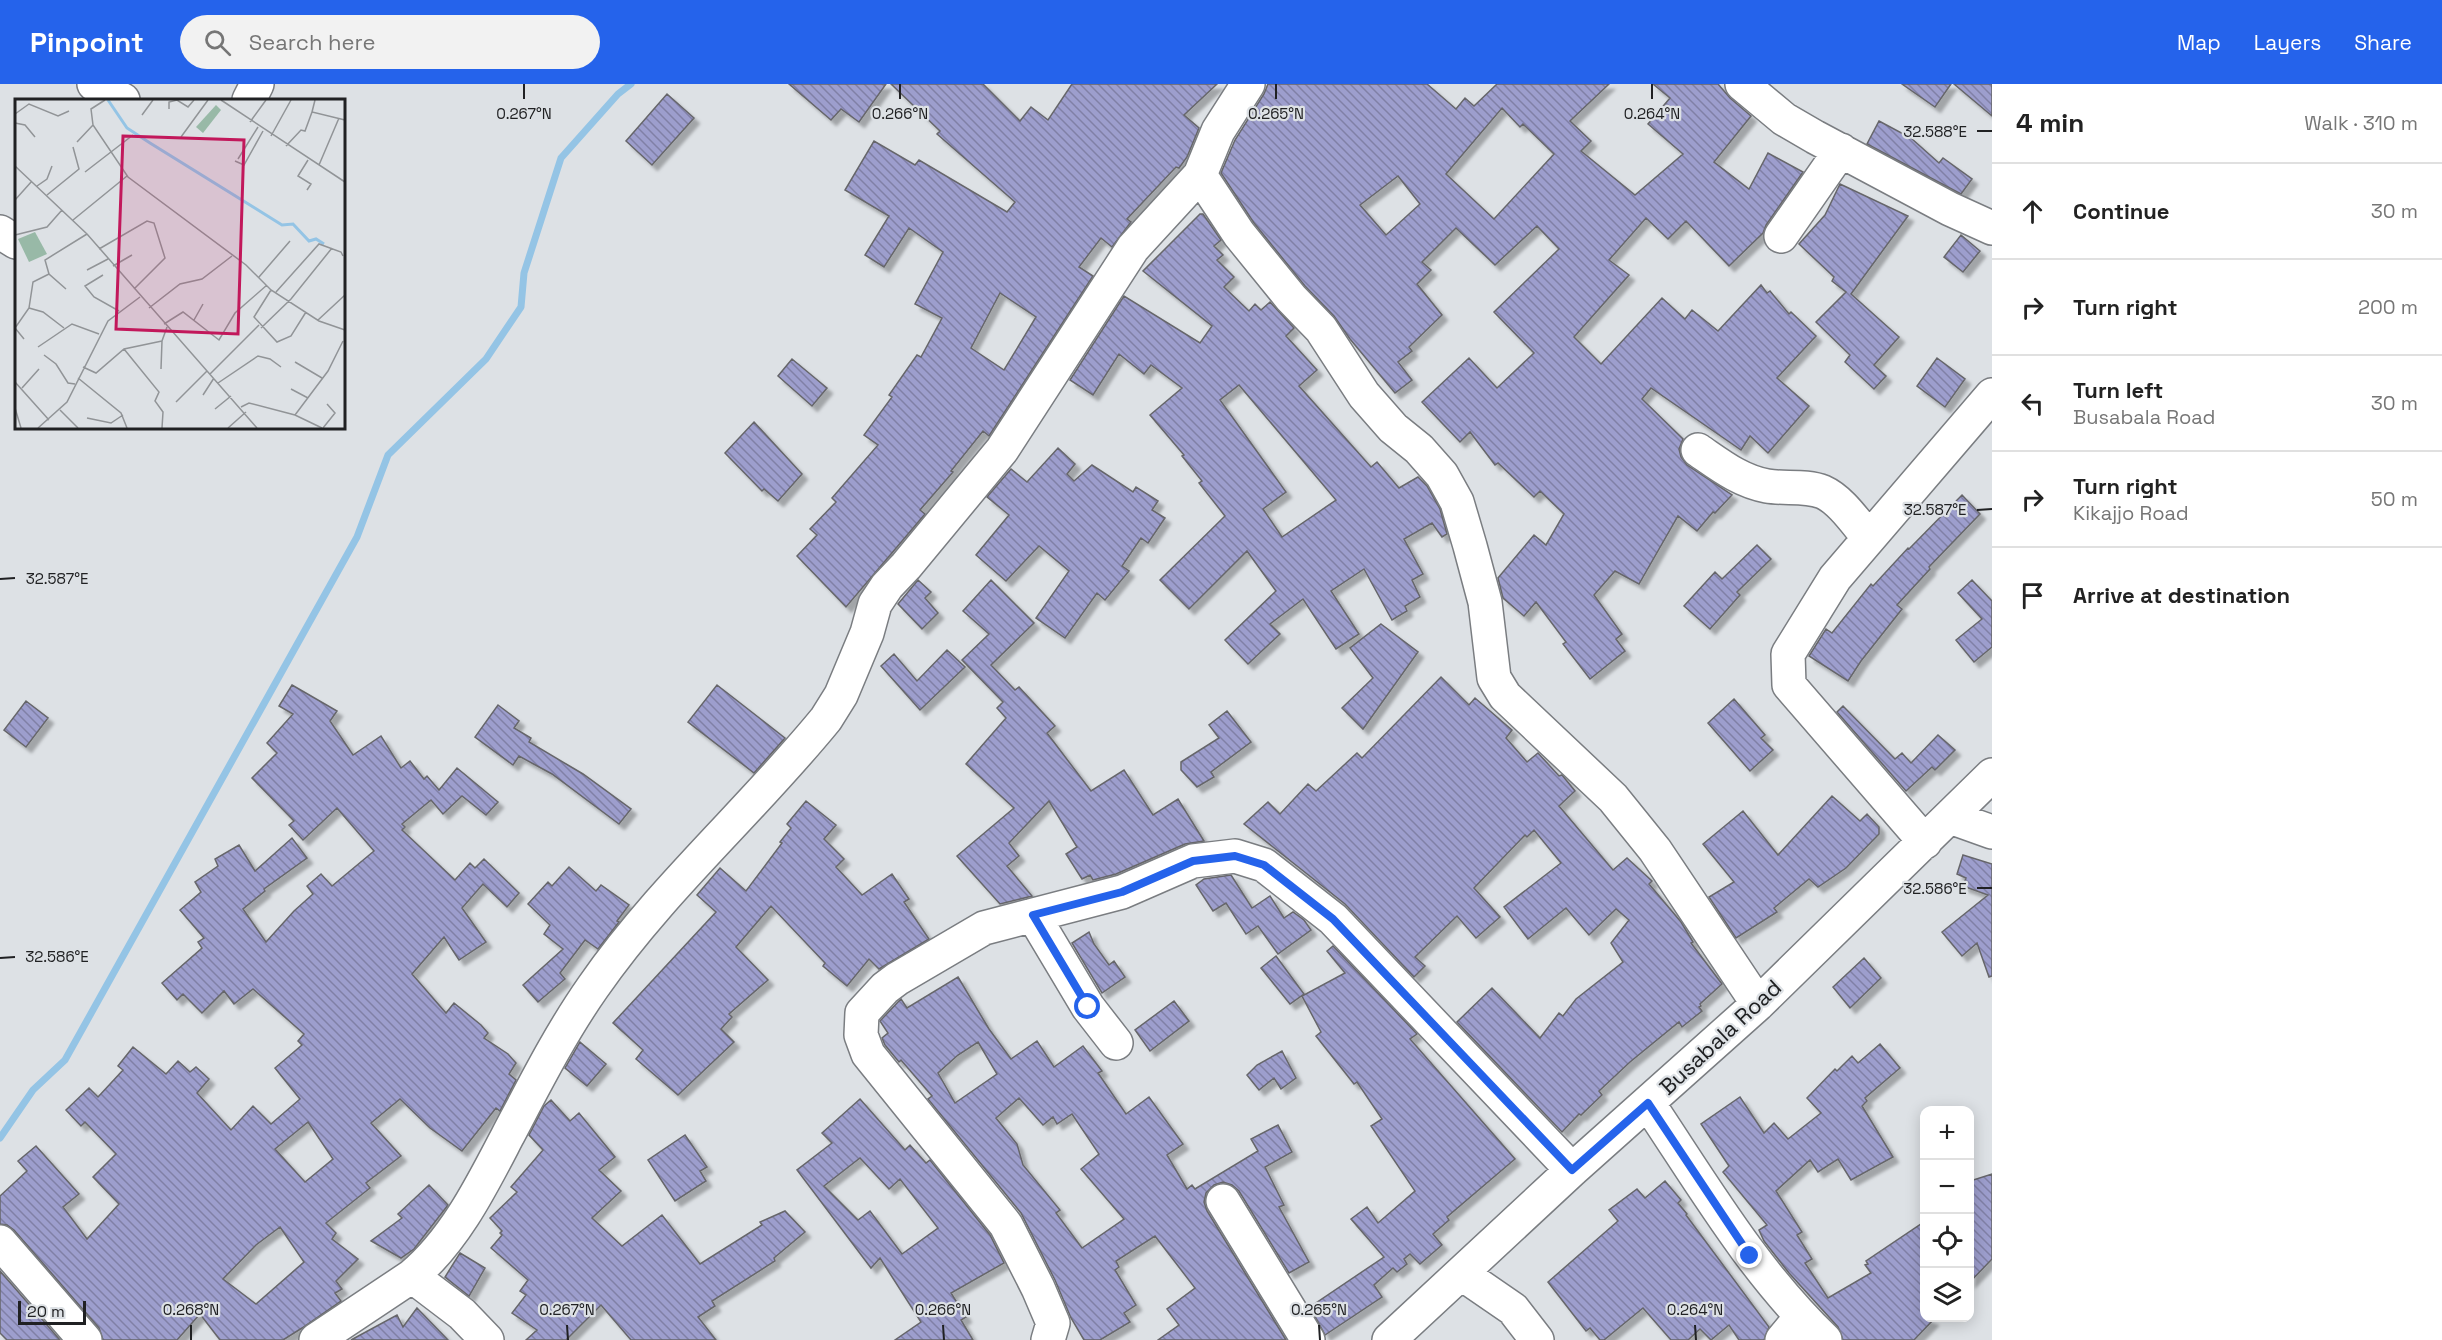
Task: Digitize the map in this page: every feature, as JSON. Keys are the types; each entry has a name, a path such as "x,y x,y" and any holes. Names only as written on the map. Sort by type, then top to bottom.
{"street":[{"path":"94,84 121,99"},
{"path":"250,99 257,84"},
{"path":"316,1340 412,1275 422,1267 444,1240 477,1194 541,1072 593,987 665,894 826,719 841,695 867,633 875,604 887,586 1002,450 1132,248 1200,175 1218,131 1248,84"},
{"path":"1742,84 1784,119 1950,209 1992,228"},
{"path":"1781,236 1841,150"},
{"path":"1200,175 1239,234 1291,298 1321,329 1364,395 1393,428 1419,449 1442,475 1457,502 1470,546 1485,602 1494,678 1505,696 1613,798 1655,850 1758,1004"},
{"path":"0,232 15,241"},
{"path":"1924,842 1789,685 1788,654 1835,578 1992,394"},
{"path":"1698,450 1739,478 1768,486 1804,488 1824,493 1846,511 1869,538"},
{"name":"Busabala Road","path":"1389,1340 1572,1170 1758,1004 1992,775"},
{"path":"1950,817 1992,832"},
{"path":"1048,1340 1053,1323 1006,1225 868,1054 861,1035 862,1013 885,988 984,928 1122,892 1193,861 1235,856 1264,865 1333,919 1572,1170"},
{"path":"1033,915 1088,1007 1116,1044"},
{"path":"1648,1103 1750,1256 1792,1329 1824,1340"},
{"path":"1223,1201 1308,1340"},
{"path":"0,1242 85,1340"},
{"path":"1462,1274 1513,1309 1537,1340"},
{"path":"412,1275 462,1314 487,1340"}],"building":[{"path":"789,84 886,84 859,122 841,109 831,120"},
{"path":"891,84 983,84 1020,121 1031,107 1048,120 1072,84 1217,84 1184,115 1199,128 1187,157 1179,168 1176,167 1127,219 1131,222 1112,247 1101,238 1079,267 1093,276 989,436 983,431 951,471 953,472 920,510 925,514 846,607 797,556 817,535 810,529 836,502 832,498 878,445 864,435 892,397 889,395 917,355 921,357 942,318 915,304 943,252 909,228 884,267 865,255 889,216 845,190 874,141 915,165 919,160 1007,212 1015,202 937,134 940,131","holes":["1000,293 1036,317 1004,370 971,348"]},
{"path":"1268,84 1427,84 1456,109 1465,98 1474,106 1497,84 1609,84 1570,121 1591,141 1581,151 1635,195 1683,154 1648,124 1670,98 1653,84 1718,84 1751,116 1714,162 1749,189 1768,153 1803,172 1766,225 1763,233 1729,266 1686,221 1668,239 1646,218 1609,260 1629,275 1574,337 1601,364 1662,298 1685,319 1692,310 1718,331 1761,285 1767,293 1770,291 1789,314 1791,312 1816,336 1777,378 1809,406 1768,453 1750,436 1741,450 1651,388 1642,399 1683,439 1679,449 1687,465 1732,495 1697,531 1678,516 1639,584 1615,571 1594,595 1622,634 1616,639 1625,651 1590,679 1563,644 1566,642 1536,602 1524,616 1503,598 1498,578 1534,535 1546,545 1564,514 1540,491 1534,497 1498,463 1495,465 1470,432 1460,442 1422,402 1469,358 1497,388 1534,353 1494,312 1559,249 1537,226 1495,265 1456,228 1422,262 1431,270 1417,284 1442,315 1409,347 1412,351 1398,362 1412,380 1395,393 1334,316 1305,286 1254,223 1221,173 1235,140","holes":["1502,108 1520,127 1523,124 1554,154 1494,219 1446,174","1398,176 1420,204 1386,235 1360,205"]},
{"path":"1902,84 1951,84 1935,107"},
{"path":"1954,84 1992,84 1992,116"},
{"path":"667,94 694,118 652,165 626,141"},
{"path":"1879,121 1911,138 1939,163 1943,158 1972,179 1961,194 1867,144"},
{"path":"1840,184 1908,216 1851,294 1899,337 1874,365 1886,376 1874,389 1845,362 1850,355 1816,322 1846,292 1832,281 1834,277 1799,244 1825,215"},
{"path":"1200,214 1203,214 1221,240 1214,246 1223,255 1217,260 1234,277 1224,287 1249,311 1255,304 1261,310 1270,302 1294,328 1286,336 1317,370 1299,386 1371,467 1377,462 1399,488 1418,477 1427,486 1440,509 1447,534 1442,537 1432,523 1404,539 1423,574 1412,580 1420,597 1405,606 1407,611 1392,620 1364,569 1331,591 1359,634 1336,649 1303,599 1270,624 1280,634 1248,664 1225,640 1276,591 1247,551 1189,609 1160,580 1225,516 1199,483 1202,481 1182,456 1184,455 1150,415 1182,388 1151,365 1144,374 1119,354 1093,395 1070,380 1124,296 1200,343 1212,326 1143,271","holes":["1239,385 1336,500 1282,537 1263,509 1286,492 1220,400"]},
{"path":"1961,235 1980,251 1963,272 1944,257"},
{"path":"1937,358 1965,379 1945,407 1917,386"},
{"path":"792,359 827,388 812,406 778,376"},
{"path":"754,422 802,474 778,501 764,489 762,491 725,453"},
{"path":"1058,448 1075,464 1067,474 1074,481 1092,465 1133,492 1136,487 1158,501 1152,510 1165,518 1148,543 1141,538 1122,566 1129,571 1105,600 1097,593 1065,638 1036,618 1069,571 1039,546 1006,581 976,555 1009,515 987,497 1011,469 1027,482"},
{"path":"1962,495 1980,514 1929,567 1930,569 1897,605 1902,609 1848,681 1809,656 1826,629 1832,633 1871,584 1873,586"},
{"path":"1757,545 1771,559 1737,592 1740,595 1710,629 1684,606 1715,572 1722,579"},
{"path":"918,580 931,592 925,598 938,613 922,629 898,604"},
{"path":"991,580 1034,623 991,665 1015,690 1019,687 1055,726 1047,733 1091,791 1124,770 1153,815 1178,799 1204,841 1185,844 1116,874 1093,880 1090,875 1082,879 1066,854 1077,847 1049,801 1009,843 1019,856 1007,866 1032,896 1000,904 957,856 1014,808 966,764 1006,718 997,708 1003,702 962,660 989,634 963,611"},
{"path":"1972,580 1992,601 1992,647 1974,662 1956,640 1982,619 1958,593"},
{"path":"1381,624 1418,652 1363,729 1342,708 1373,678 1350,648"},
{"path":"947,650 965,667 920,710 881,666 894,654 917,681"},
{"path":"1441,677 1469,705 1475,698 1512,730 1506,738 1527,762 1538,753 1559,776 1562,775 1575,791 1559,806 1613,870 1627,858 1652,881 1649,884 1681,922 1693,942 1691,943 1722,984 1700,1004 1702,1011 1682,1027 1679,1022 1630,1062 1599,1091 1602,1095 1562,1132 1457,1022 1492,988 1540,1038 1559,1013 1563,1016 1576,999 1623,962 1611,943 1629,920 1616,909 1589,935 1566,908 1528,939 1504,907 1561,863 1534,830 1527,837 1525,835 1474,888 1500,917 1476,938 1457,916 1415,957 1425,966 1414,977 1345,904 1244,824 1268,802 1280,814 1308,784 1316,791 1357,753 1362,758"},
{"path":"292,685 337,711 330,721 353,755 381,736 401,768 410,761 424,779 427,776 439,790 457,768 498,802 486,815 462,796 443,814 431,800 402,824 405,827 402,830 455,880 470,863 475,868 484,859 519,893 507,907 483,884 462,908 486,942 459,960 444,937 412,974 446,1013 454,1003 481,1025 488,1033 484,1038 508,1054 516,1063 509,1074 516,1080 500,1111 496,1108 462,1151 430,1128 400,1099 371,1123 401,1156 366,1183 370,1188 326,1223 336,1233 332,1239 358,1259 336,1281 342,1289 335,1293 341,1301 283,1340 220,1340 200,1314 177,1340 103,1340 99,1328 14,1230 7,1225 0,1224 0,1196 27,1171 18,1161 36,1146 79,1194 63,1207 87,1239 119,1204 93,1177 116,1154 85,1122 81,1126 66,1110 89,1088 98,1097 123,1070 118,1066 133,1047 166,1074 178,1061 190,1072 196,1067 209,1079 197,1093 231,1130 253,1106 271,1124 300,1099 275,1068 302,1045 298,1041 304,1034 253,989 234,1004 224,991 202,1013 183,994 177,1000 162,983 202,948 198,942 204,938 180,910 201,892 195,882 218,866 215,859 239,845 255,871 292,838 307,858 264,889 265,891 243,909 266,942 313,894 307,886 321,874 332,886 374,851 337,808 303,840 289,825 294,821 252,778 277,753 267,743 293,714 279,706","holes":["308,1122 333,1159 305,1182 275,1149","280,1227 304,1262 256,1304 223,1279 256,1245"]},
{"path":"717,685 785,738 754,773 688,722"},
{"path":"1734,699 1765,735 1761,738 1773,750 1750,771 1708,723"},
{"path":"26,701 48,718 26,747 4,730"},
{"path":"498,705 519,721 514,728 531,738 529,742 583,774 631,809 619,824 552,774 519,756 513,765 475,737"},
{"path":"1843,706 1895,759 1902,753 1911,763 1938,735 1955,750 1935,770 1932,767 1906,791 1837,712"},
{"path":"1227,711 1251,742 1211,772 1214,777 1197,787 1181,770 1181,762 1219,738 1209,725"},
{"path":"1832,796 1860,821 1867,814 1879,827 1879,834 1846,868 1818,887 1809,879 1774,908 1777,912 1736,938 1709,897 1734,882 1703,844 1743,811 1778,855"},
{"path":"806,801 836,825 824,839 844,859 836,867 862,895 892,874 909,899 904,902 929,939 879,969 869,959 847,986 823,966 825,963 771,906 736,947 768,980 729,1014 732,1017 721,1029 734,1042 678,1095 636,1059 643,1050 613,1023 716,912 697,895 720,868 746,891 782,843 780,842 791,828 787,824"},
{"path":"1963,855 1992,864 1992,976 1989,977 1977,943 1962,956 1942,932 1988,895 1963,886 1966,878 1957,874"},
{"path":"569,867 596,891 601,885 629,905 598,949 585,940 560,973 565,979 538,1002 523,985 563,949 544,934 550,925 528,904 548,882 552,886"},
{"path":"1231,875 1252,908 1270,896 1284,918 1293,912 1304,920 1311,930 1278,954 1258,926 1246,934 1226,903 1213,911 1196,885 1204,879"},
{"path":"1089,932 1094,944 1109,965 1114,961 1125,977 1102,993 1072,943"},
{"path":"1333,946 1417,1034 1410,1039 1515,1159 1447,1217 1449,1220 1433,1234 1442,1245 1420,1264 1410,1254 1404,1259 1407,1264 1397,1272 1393,1268 1374,1285 1382,1297 1325,1335 1310,1307 1384,1257 1351,1219 1367,1207 1378,1223 1415,1191 1371,1126 1382,1119 1357,1082 1354,1084 1316,1036 1321,1032 1302,996 1345,973 1327,951"},
{"path":"1276,956 1304,994 1290,1004 1261,968"},
{"path":"1864,958 1881,978 1850,1008 1833,987"},
{"path":"958,977 989,1029 1011,1059 1037,1041 1054,1067 1083,1046 1102,1071 1098,1073 1126,1114 1149,1097 1183,1144 1167,1155 1187,1189 1192,1185 1195,1189 1258,1151 1251,1139 1278,1125 1292,1152 1265,1167 1284,1205 1279,1207 1309,1262 1289,1273 1239,1191 1232,1185 1223,1182 1214,1185 1206,1193 1204,1202 1207,1211 1286,1340 1158,1340 1179,1325 1167,1309 1195,1288 1155,1236 1116,1261 1119,1267 1115,1270 1136,1305 1124,1313 1130,1322 1100,1340 1084,1340 1071,1318 1055,1280 1021,1213 928,1099 932,1096 885,1045 882,1038 888,1033 880,1021 901,999 907,1008","holes":["978,1042 997,1074 955,1103 938,1073 958,1055","1019,1098 1043,1125 1053,1117 1057,1124 1072,1114 1099,1154 1081,1169 1124,1219 1082,1248 1056,1213 1060,1210 1023,1165 1017,1144 996,1118"]},
{"path":"1174,1001 1189,1021 1150,1051 1135,1030"},
{"path":"580,1042 606,1064 587,1086 565,1068"},
{"path":"1880,1044 1900,1068 1865,1098 1867,1101 1862,1106 1893,1157 1851,1180 1838,1159 1818,1172 1810,1160 1776,1191 1802,1232 1797,1235 1812,1259 1805,1263 1828,1298 1871,1273 1865,1265 1868,1264 1866,1261 1920,1225 1920,1322 1931,1322 1914,1340 1843,1340 1838,1327 1789,1273 1764,1241 1759,1230 1767,1225 1723,1172 1729,1166 1701,1124 1740,1097 1764,1133 1774,1123 1788,1139 1821,1113 1807,1098 1835,1069 1837,1071 1852,1056 1858,1063"},
{"path":"1282,1051 1296,1078 1281,1089 1274,1078 1259,1090 1247,1075 1257,1065"},
{"path":"860,1099 905,1150 910,1145 926,1163 930,1160 990,1235 1004,1263 951,1293 966,1317 961,1320 973,1340 895,1340 921,1322 880,1258 871,1268 797,1170 832,1143 822,1133","holes":["860,1158 889,1189 900,1179 938,1228 902,1254 870,1211 858,1220 824,1186"]},
{"path":"551,1100 570,1121 579,1113 615,1157 599,1170 621,1191 592,1218 622,1246 662,1215 700,1264 762,1225 760,1222 785,1211 805,1232 774,1258 775,1261 712,1301 715,1306 698,1317 716,1340 631,1340 601,1305 566,1340 526,1340 537,1330 512,1313 526,1295 520,1291 528,1280 491,1248 502,1235 500,1233 502,1231 490,1218 517,1192 511,1187 543,1150 529,1135 544,1106"},
{"path":"685,1135 707,1167 700,1171 706,1181 675,1201 648,1160"},
{"path":"1992,1174 1992,1259 1974,1278 1974,1214 1974,1180"},
{"path":"1665,1181 1681,1200 1678,1203 1686,1215 1769,1327 1764,1340 1739,1340 1729,1325 1711,1340 1700,1329 1688,1340 1671,1340 1643,1308 1604,1340 1600,1340 1590,1328 1586,1331 1548,1282 1618,1221 1609,1210 1637,1189 1645,1198"},
{"path":"429,1185 448,1205 414,1249 401,1258 371,1241 402,1218 398,1214"},
{"path":"460,1253 485,1268 469,1296 445,1277"},
{"path":"0,1271 60,1340 7,1340 0,1333"},
{"path":"417,1308 448,1340 351,1340 397,1315 403,1327"}],"waterway":[{"path":"0,1138 33,1090 65,1060 357,537 388,455 486,359 521,307 524,273 561,158 618,94 631,84"}],"route":[{"path":"1088,1007 1033,915 1122,892 1193,861 1235,856 1264,865 1333,919 1572,1170 1648,1103 1750,1256"}]}
